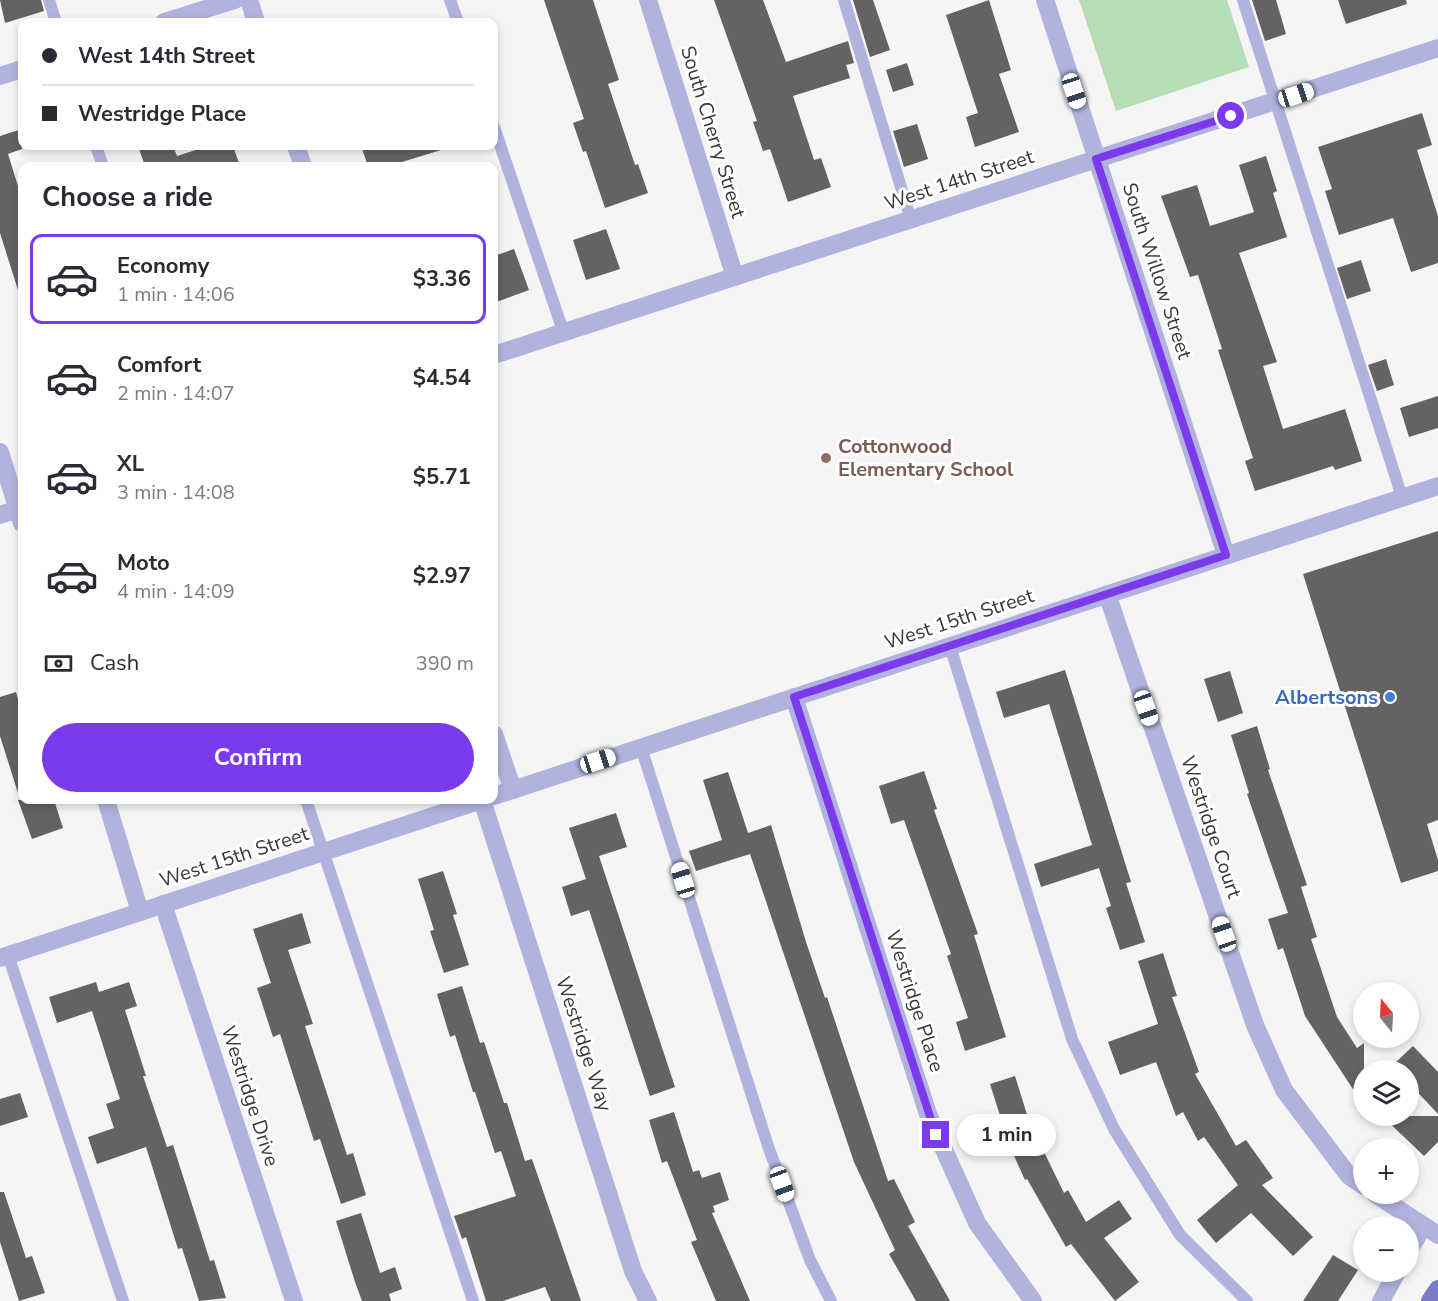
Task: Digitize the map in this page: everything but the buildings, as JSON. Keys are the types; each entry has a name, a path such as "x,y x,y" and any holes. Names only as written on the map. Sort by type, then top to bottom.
{"main road":[{"path":"1430,1301 1438,1289"}],"street":[{"path":"177,18 234,0"},
{"path":"249,0 255,18"},
{"name":"South Cherry Street","path":"648,0 735,277"},
{"name":"South Willow Street","path":"1045,0 1226,555"},
{"name":"West 14th Street","path":"498,354 1438,48"},
{"path":"0,76 18,70"},
{"path":"0,452 18,505"},
{"name":"West 15th Street","path":"498,795 1438,486"},
{"path":"0,515 18,514"},
{"name":"Westridge Court","path":"1107,594 1255,1025 1284,1090 1348,1176 1353,1179"},
{"name":"Westridge Place","path":"794,697 928,1114 977,1223 1033,1301"},
{"path":"498,746 513,790"},
{"path":"107,804 140,912"},
{"name":"West 15th Street","path":"4,957 470,804"},
{"name":"Westridge Way","path":"483,804 633,1271 648,1301"},
{"name":"Westridge Drive","path":"163,904 294,1301"},
{"path":"1390,1204 1430,1231 1419,1242"},
{"path":"1381,1301 1391,1282"}],"lane":[{"path":"49,0 55,18"},
{"path":"450,0 457,18"},
{"path":"844,0 911,220"},
{"path":"1243,0 1402,497"},
{"path":"498,139 563,331"},
{"path":"950,646 1077,1049 1114,1129 1180,1235 1247,1301"},
{"path":"641,747 768,1146 810,1260 831,1301"},
{"path":"307,804 472,1301"},
{"path":"4,957 123,1301"}],"green space":[{"path":"1079,0 1227,0 1249,67 1116,111"}],"place":[{"name":"Cottonwood Elementary School","path":"826,458"},
{"name":"Albertsons","path":"1390,697"}],"route":[{"path":"936,1135 794,697 1226,555 1096,159 1231,116"}]}
